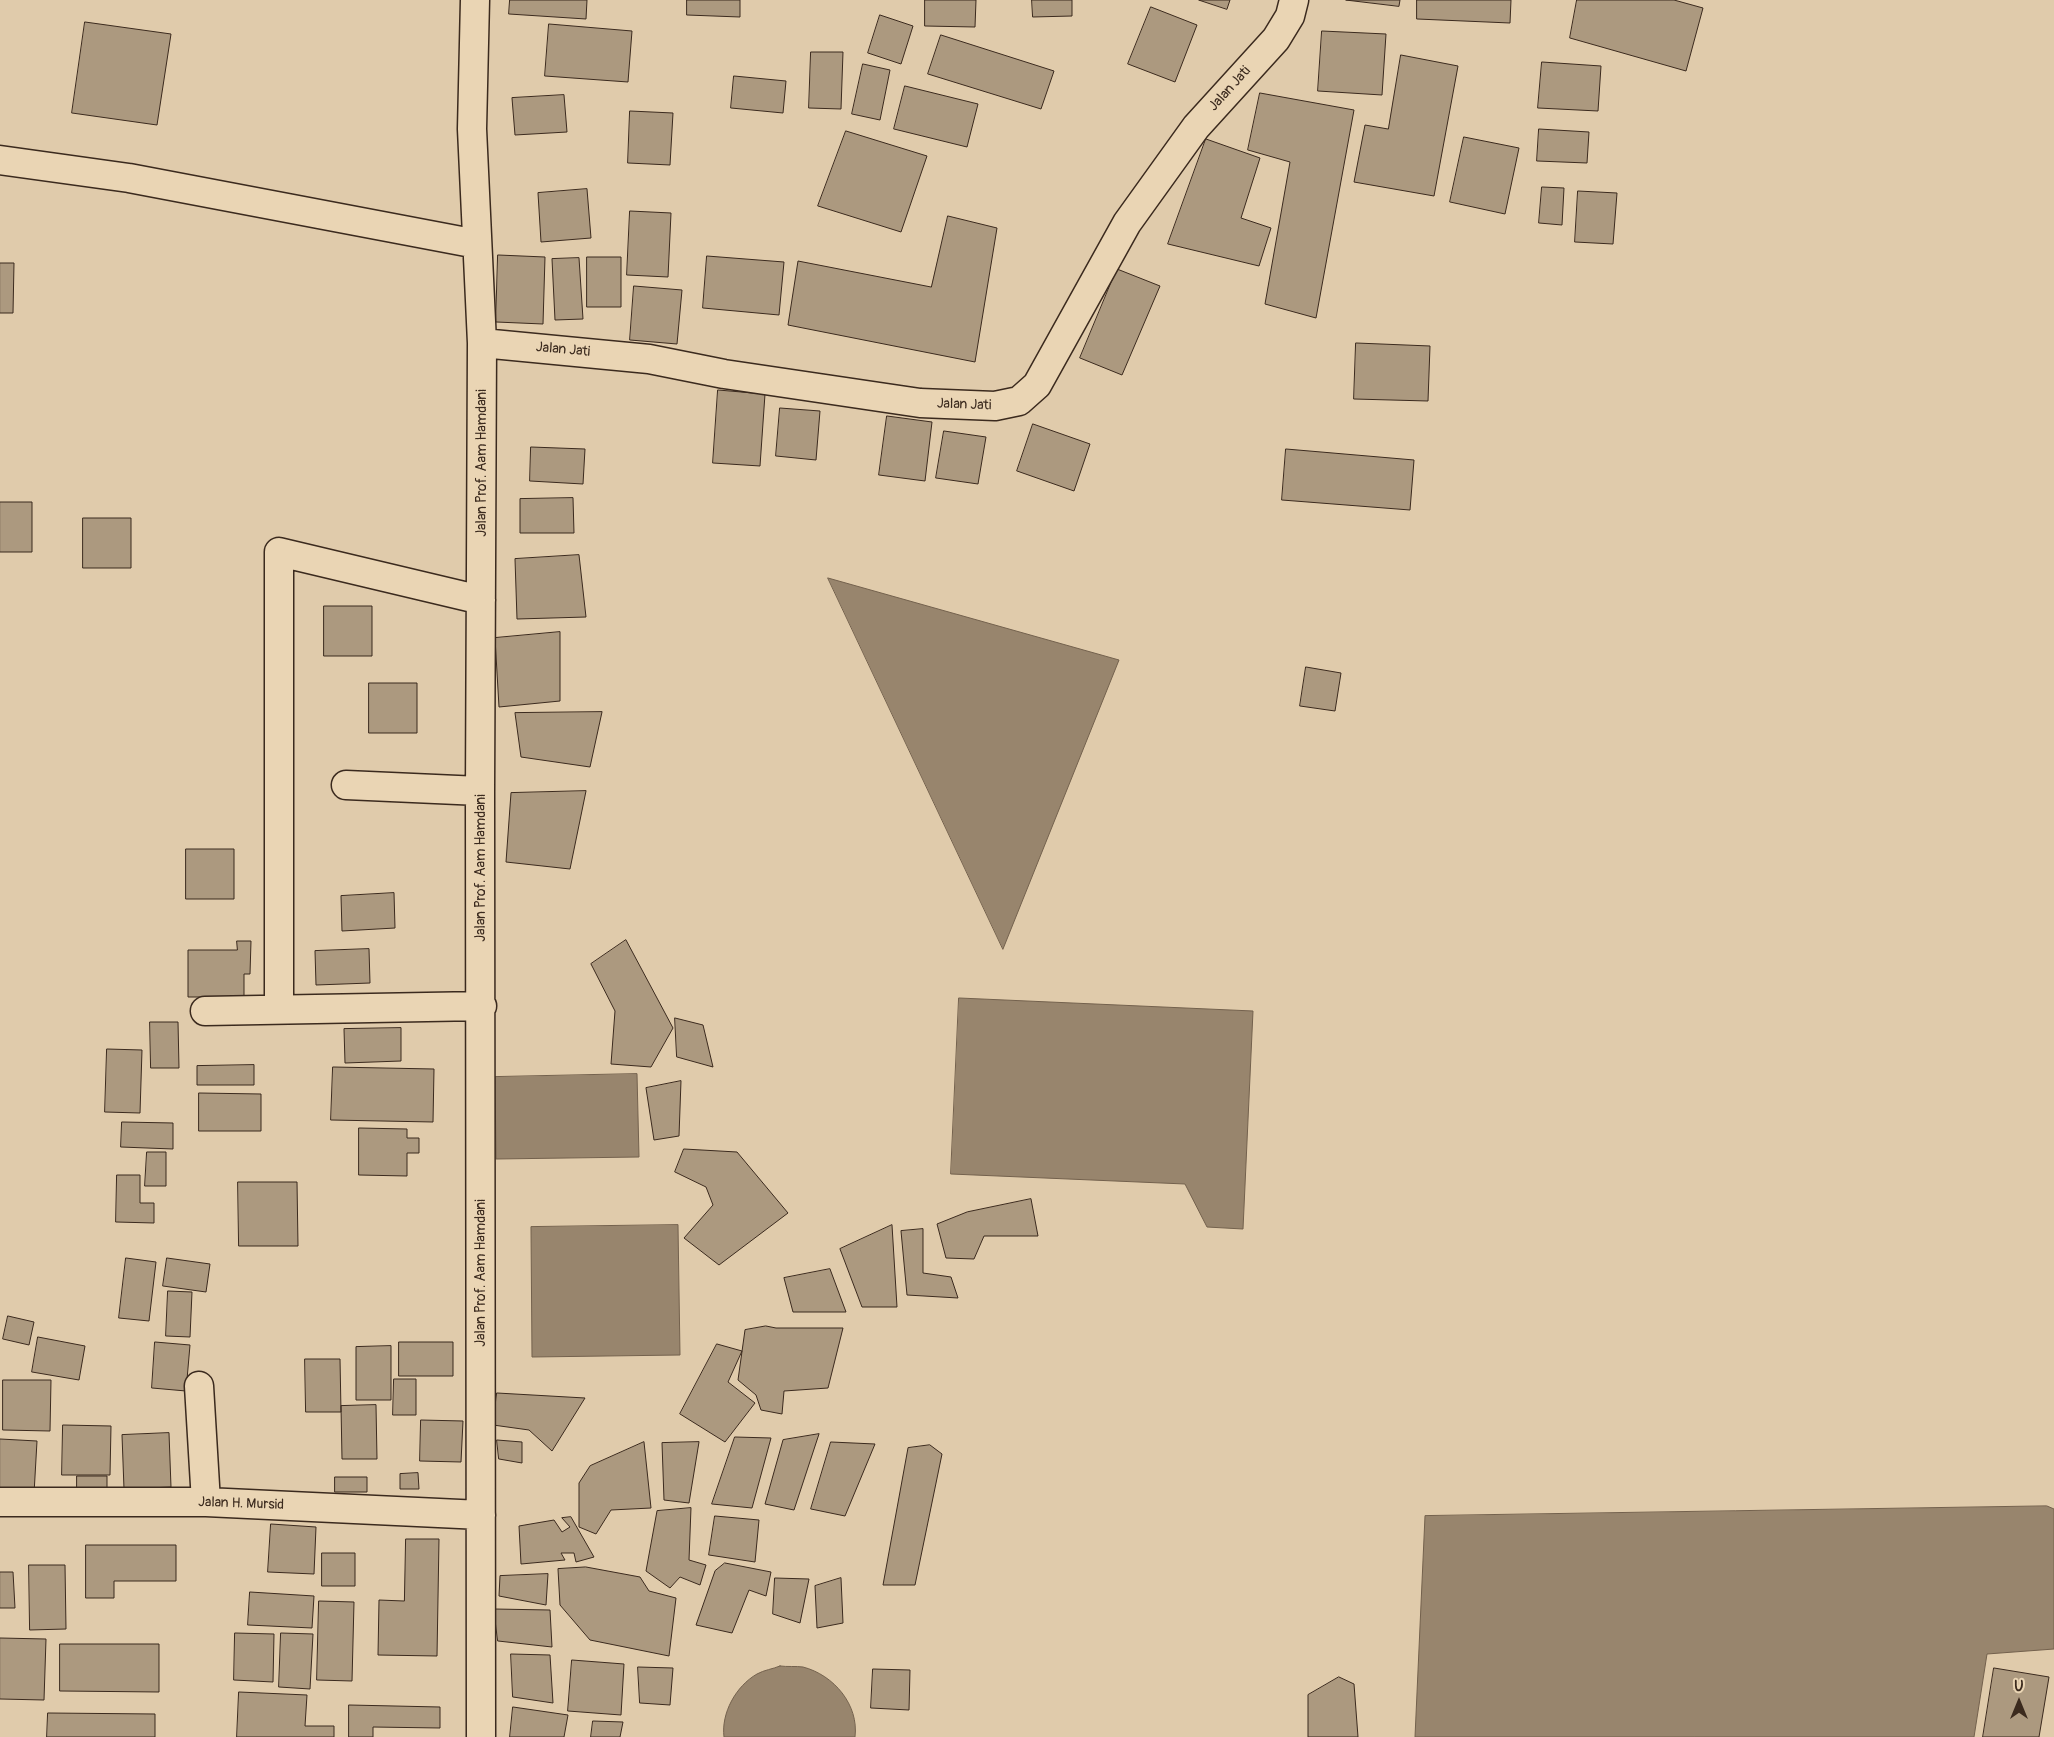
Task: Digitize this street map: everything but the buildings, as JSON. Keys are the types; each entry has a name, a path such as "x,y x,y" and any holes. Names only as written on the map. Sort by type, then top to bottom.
{"street":[{"name":"Jalan Prof. Aam Hamdani","path":"475,0 472,128 482,343 480,791 482,1006 481,1737"},
{"name":"Jalan Jati","path":"482,343 649,359 724,374 920,403 995,406 1019,401 1037,385 1127,223 1196,127 1276,39 1290,16 1294,0"},
{"path":"0,160 130,178 477,244"},
{"path":"279,1009 279,552 481,600"},
{"path":"346,785 480,791"},
{"path":"205,1011 482,1006"},
{"path":"199,1386 206,1502"},
{"name":"Jalan H. Mursid","path":"0,1502 206,1502 481,1515"}],"shaded area":[{"path":"828,578 1119,660 1003,949"},
{"path":"959,998 1253,1011 1243,1229 1207,1227 1185,1184 951,1174"},
{"path":"637,1074 639,1157 496,1159 495,1077"},
{"path":"678,1225 680,1355 532,1357 531,1227"},
{"path":"2047,1506 2054,1509 2054,1649 1987,1654 1974,1737 1415,1737 1425,1516"},
{"path":"780,1666 803,1667 825,1677 834,1684 842,1693 853,1714 855,1737 724,1737 725,1719 737,1693 749,1679 763,1671"}]}
